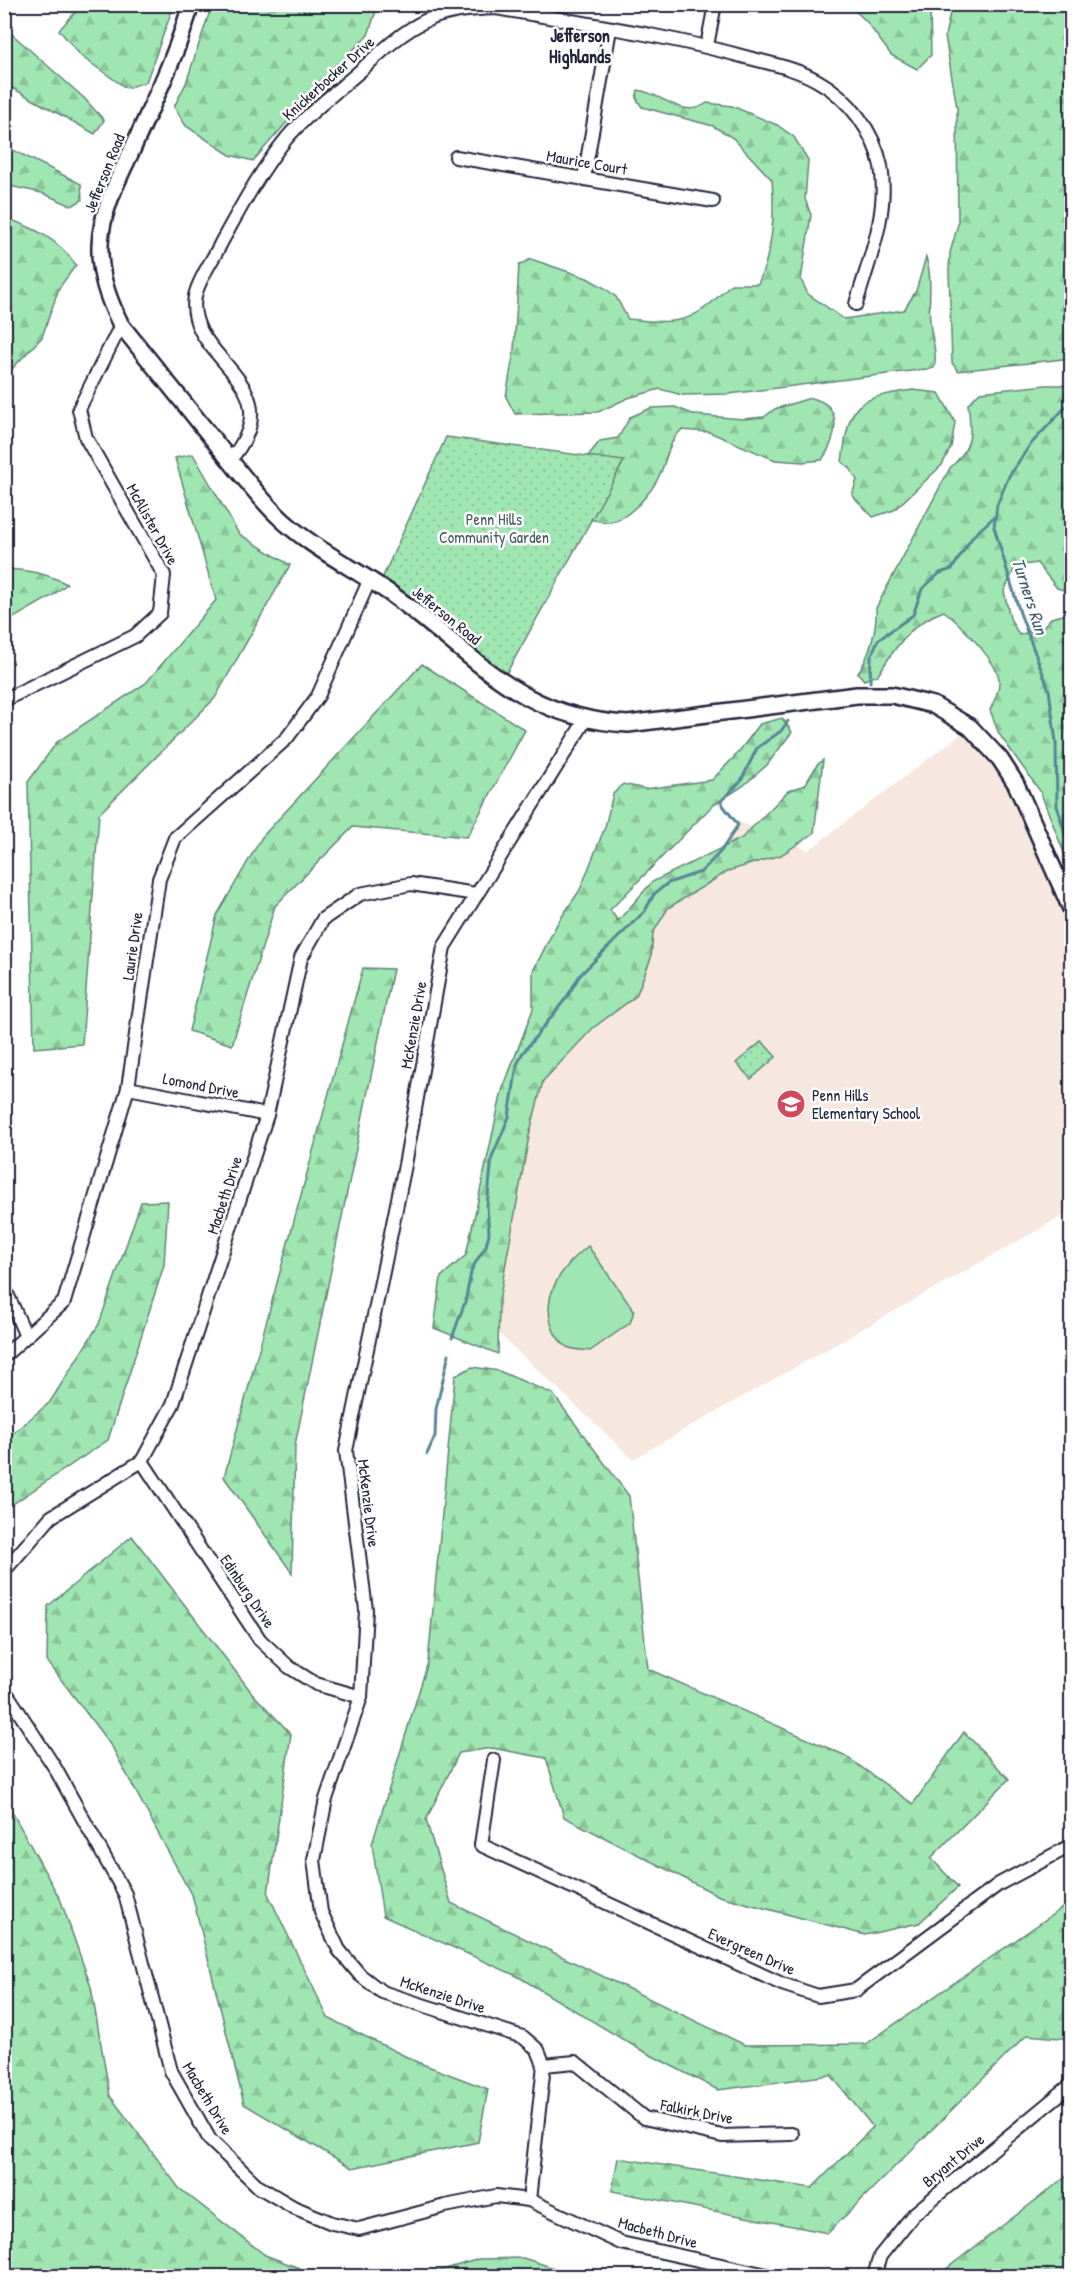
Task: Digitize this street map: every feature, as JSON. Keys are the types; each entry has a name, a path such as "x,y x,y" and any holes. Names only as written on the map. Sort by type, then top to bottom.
{"street":[{"name":"Jefferson Road","path":"191,4 177,50 117,183 103,225 100,253 104,283 121,325 275,513 291,527 418,614 505,686 529,699 586,718 615,723 644,723 808,700 867,695 892,695 933,705 970,727 1000,759 1016,784 1071,910"},
{"path":"707,46 715,4"},
{"name":"Knickerbocker Drive","path":"230,460 247,435 251,418 249,400 241,382 201,329 194,313 198,286 250,190 299,125 406,33 426,21 447,14 496,6 707,46 808,76 838,95 864,127 880,166 882,206 856,304"},
{"path":"584,178 610,29"},
{"name":"Maurice Court","path":"456,157 712,201"},
{"name":"McAlister Drive","path":"4,700 135,636 160,613 164,575 86,438 79,409 121,325"},
{"name":"Laurie Drive","path":"4,1356 64,1302 128,1088 159,879 175,838 287,738 318,696 370,579"},
{"name":"McKenzie Drive","path":"544,2065 538,2050 523,2037 382,1992 360,1975 335,1941 321,1912 314,1860 326,1799 361,1697 366,1610 346,1451 405,1165 444,947 586,718"},
{"name":"Macbeth Drive","path":"4,1571 51,1517 142,1461 173,1404 267,1115 301,958 323,919 360,894 411,884 476,894"},
{"name":"Lomond Drive","path":"128,1088 267,1115"},
{"path":"4,1287 26,1336"},
{"name":"Edinburg Drive","path":"142,1461 260,1640 289,1667 316,1684 361,1697"},
{"name":"Macbeth Drive","path":"4,1689 55,1768 125,1894 171,2071 210,2140 259,2187 293,2206 332,2223 359,2229 445,2206 496,2196 529,2200 621,2243 771,2277"},
{"name":"Evergreen Drive","path":"494,1760 481,1845 782,1984 818,1996 856,1990 999,1884 1071,1845"},
{"name":"Falkirk Drive","path":"544,2065 575,2062 644,2118 722,2136 792,2134"},
{"path":"529,2200 544,2065"},
{"name":"Bryant Drive","path":"874,2277 880,2256 914,2214 1071,2084"}],"shaded area":[{"name":"Penn Hills Elementary School","path":"970,727 1008,770 1071,911 1071,1211 633,1459 465,1302 522,1054 721,850 737,821 809,850"}],"green space":[{"path":"212,4 378,5 368,35 316,89 253,161 230,155 186,126 174,107 186,83"},
{"path":"952,4 1071,5 1071,358 958,371 952,363 949,271 950,253 958,224 957,108 945,36"},
{"path":"82,5 174,5 146,82 126,88 82,57 59,30"},
{"path":"849,5 930,5 931,55 917,69 891,55 866,21"},
{"path":"4,27 84,98 104,120 95,134 5,84"},
{"path":"638,90 690,109 707,103 732,106 777,125 794,137 808,160 805,199 811,215 801,280 808,294 844,319 904,310 916,291 926,257 929,273 930,322 935,356 934,368 729,394 682,395 660,389 628,398 598,412 515,414 506,397 514,351 519,265 531,259 587,278 616,297 628,319 662,322 696,314 731,284 758,284 763,271 772,233 772,180 733,138 713,126 642,107 636,98"},
{"path":"5,146 81,184 82,200 72,206 42,193 5,185"},
{"path":"5,218 44,235 61,248 76,265 59,288 42,337 5,376"},
{"path":"1046,385 1071,385 1071,592 1057,588 1037,563 1016,566 1004,591 1010,618 1019,635 1042,628 1051,618 1071,613 1071,871 1040,791 999,734 990,710 999,687 996,671 976,642 951,617 944,611 914,629 898,645 878,675 864,680 858,673 872,642 876,608 950,468 967,446 970,432 968,404 980,392"},
{"path":"913,390 939,393 955,422 951,447 942,465 894,510 873,517 852,495 857,480 850,468 842,462 848,427 852,415 866,401"},
{"path":"810,398 821,401 829,407 835,423 831,442 822,460 803,462 775,460 709,432 681,430 671,445 657,480 632,511 607,522 584,518 579,467 600,441 618,438 630,417 651,408 675,407 695,415 743,419 764,417 775,409"},
{"name":"Penn Hills Community Garden","path":"446,437 624,461 501,683 381,581"},
{"path":"193,454 239,534 290,565 215,698 99,814 82,1044 34,1048 28,782 57,742 146,683 216,600 175,458"},
{"path":"4,569 36,573 67,584 52,596 5,623"},
{"path":"422,664 525,730 467,837 353,827 275,906 232,1045 189,1031 217,915 262,837"},
{"path":"782,718 792,732 767,765 743,786 712,806 610,910 618,921 652,882 742,838 788,791 805,785 817,765 823,760 814,833 781,855 728,871 668,908 653,933 651,958 636,996 593,1028 543,1081 529,1136 499,1301 498,1354 434,1328 441,1277 466,1255 502,1091 533,1009 533,971 557,924 580,890 605,827 613,794 623,784 645,789 712,780 737,754 760,724"},
{"path":"363,968 393,969 295,1445 292,1573 224,1477"},
{"path":"762,1041 776,1057 751,1079 736,1063"},
{"path":"168,1201 164,1265 108,1440 5,1509 5,1440 50,1402 99,1324 141,1202"},
{"path":"588,1246 634,1311 630,1323 590,1351 569,1348 560,1341 553,1329 549,1304 556,1282 570,1263"},
{"path":"472,1367 499,1371 553,1394 629,1496 648,1669 844,1755 913,1804 964,1732 1009,1779 931,1858 958,1887 919,1923 865,1935 719,1896 564,1817 546,1758 492,1748 459,1753 426,1820 451,1903 745,2045 866,2044 1071,1902 1071,2039 1027,2035 828,2233 612,2191 618,2158 812,2188 873,2127 831,2075 718,2090 639,2049 517,1976 383,1916 372,1844 428,1662 455,1376"},
{"path":"132,1536 252,1693 291,1734 268,1894 328,2018 417,2062 488,2089 478,2142 352,2168 244,2104 193,1898 112,1747 47,1661 48,1606"},
{"path":"4,1797 61,1901 91,1987 110,2096 179,2188 265,2255 320,2276 5,2276"},
{"path":"1071,2173 1071,2276 937,2276"},
{"path":"523,2258 579,2276 422,2276 479,2259"}],"waterway":[{"name":"Turners Run","path":"1072,400 1030,445 1009,476 997,505 994,527 1020,613 1049,690 1056,742 1057,806 1072,857"},
{"path":"870,682 871,656 878,640 913,615 922,589 940,573 952,569 973,536 994,517"},
{"path":"452,1338 465,1302 472,1268 486,1246 489,1233 487,1206 492,1157 509,1117 517,1065 522,1054 567,997 580,975 645,911 654,894 668,883 701,872 721,851 738,825 722,804 722,800 741,781 757,748 781,731 788,721"},
{"path":"427,1454 435,1436 436,1409 449,1354"}],"place":[{"name":"Penn Hills Elementary School","path":"791,1104"}],"district":[{"name":"Jefferson Highlands","path":"580,45"}]}
